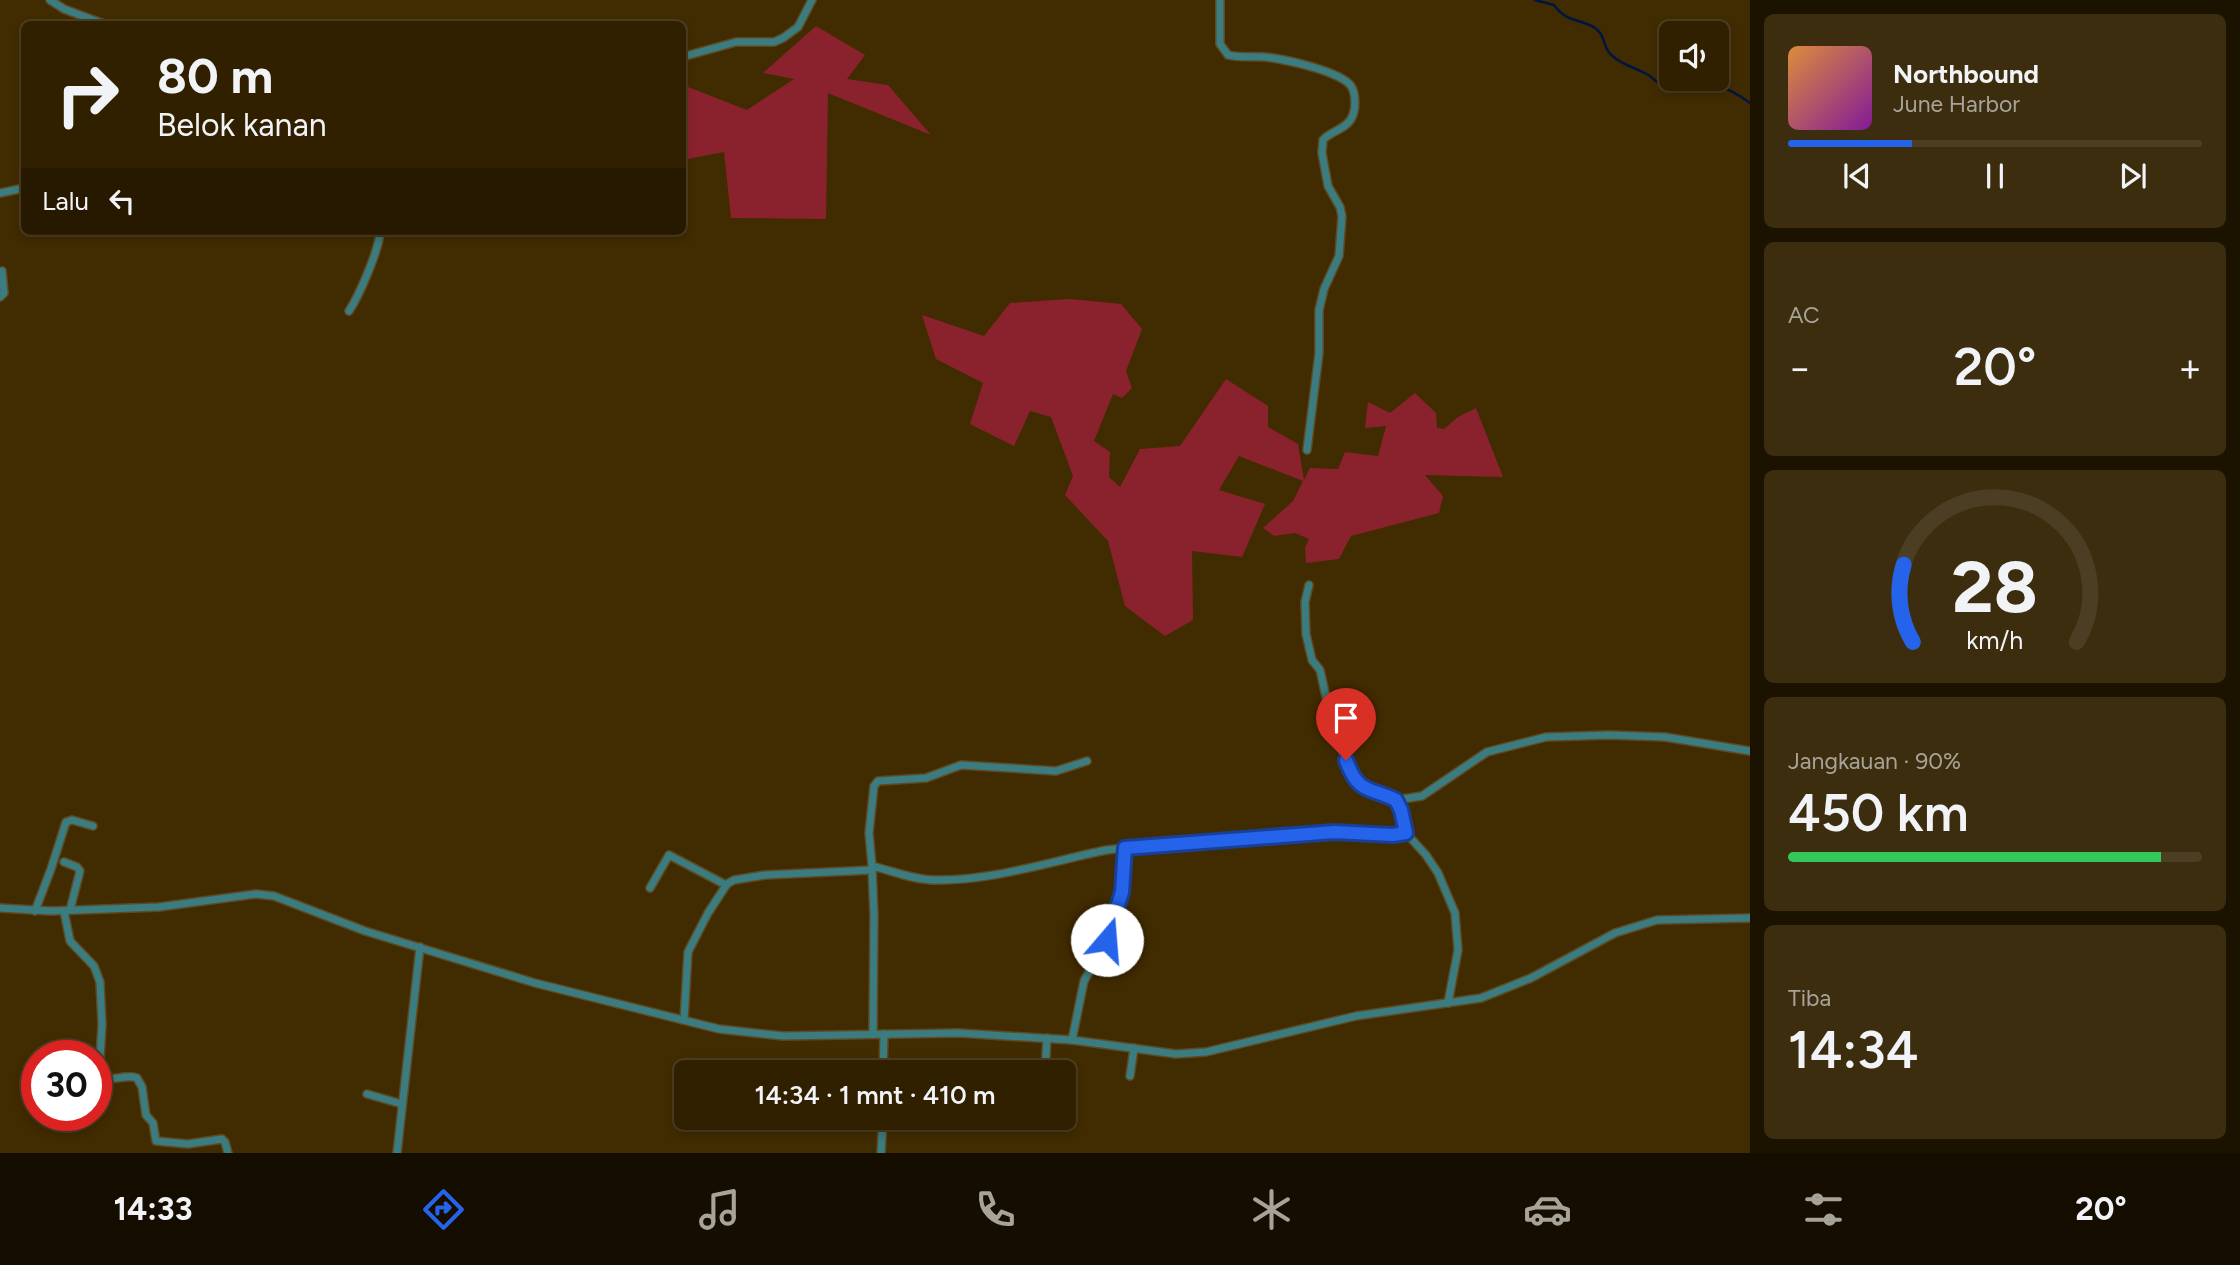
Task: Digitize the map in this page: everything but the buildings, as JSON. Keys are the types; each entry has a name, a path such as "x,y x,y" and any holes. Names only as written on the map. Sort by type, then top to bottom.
{"street":[{"path":"50,0 64,9 96,21"},
{"path":"686,56 736,42 774,42 798,27 813,0"},
{"path":"1220,0 1220,44 1228,55 1269,58 1315,68 1343,79 1355,93 1352,118 1323,140 1322,153 1328,186 1342,216 1339,256 1324,289 1319,310 1319,353 1307,450"},
{"path":"0,193 21,189"},
{"path":"349,311 357,299 379,235"},
{"path":"0,297 4,293 2,271"},
{"path":"1309,585 1305,602 1306,634 1312,660 1320,670 1331,719 1350,771 1362,788 1396,800 1423,796 1487,752 1546,737 1665,737 1750,751"},
{"path":"873,1034 874,915 869,833 874,786 878,781 926,778 961,765 1056,771 1087,761"},
{"path":"1396,800 1406,833 1438,873 1455,913 1458,950 1448,1003"},
{"path":"35,911 65,824 72,820 93,826"},
{"path":"684,1020 688,952 708,914 726,886 734,880 765,875 872,868 916,878 943,880 990,875 1125,848 1334,832 1393,835 1406,833"},
{"path":"1072,1040 1084,981 1107,940 1115,916 1123,887 1125,848"},
{"path":"650,888 669,855 726,886"},
{"path":"64,862 80,871 67,911 71,941 94,966 100,982 102,1024 99,1075 106,1079 129,1075 137,1078 142,1087 146,1115 153,1123 154,1139 158,1143 159,1153"},
{"path":"0,908 67,911 159,907 256,894 274,896 365,931 532,982 719,1029 783,1036 958,1033 1072,1040 1173,1054 1202,1052 1356,1016 1484,997 1531,978 1615,933 1657,920 1750,918"},
{"path":"397,1153 420,947"},
{"path":"883,1060 884,1034"},
{"path":"1046,1060 1047,1038"},
{"path":"1130,1076 1134,1048"},
{"path":"367,1094 402,1104"},
{"path":"881,1153 882,1130"},
{"path":"158,1143 188,1144 222,1139 228,1153"}],"shaded area":[{"path":"816,26 865,55 847,79 888,85 931,135 828,93 826,219 731,218 724,152 686,159 686,86 747,110 794,79 763,73"},
{"path":"1070,299 1121,304 1142,329 1126,371 1132,388 1122,398 1113,394 1094,441 1110,452 1109,477 1120,487 1140,449 1180,446 1226,379 1268,406 1268,427 1298,444 1304,480 1310,468 1338,469 1345,452 1378,456 1386,426 1365,428 1368,402 1390,413 1415,393 1436,413 1437,428 1444,429 1458,417 1476,408 1503,477 1425,475 1443,496 1439,513 1351,536 1339,559 1306,563 1305,548 1309,539 1295,533 1274,536 1263,528 1293,501 1303,481 1239,456 1219,490 1265,504 1242,557 1192,551 1193,620 1165,636 1125,606 1108,541 1065,495 1073,476 1051,417 1030,411 1014,446 970,424 983,383 936,359 922,315 984,336 1010,303"}],"waterway":[{"path":"1535,0 1554,5 1569,18 1595,28 1612,55 1663,86 1677,89 1722,88 1750,103"}],"route":[{"path":"1107,940 1122,892 1125,848 1334,832 1393,835 1406,833 1396,800 1362,788 1355,780 1346,760"}]}
